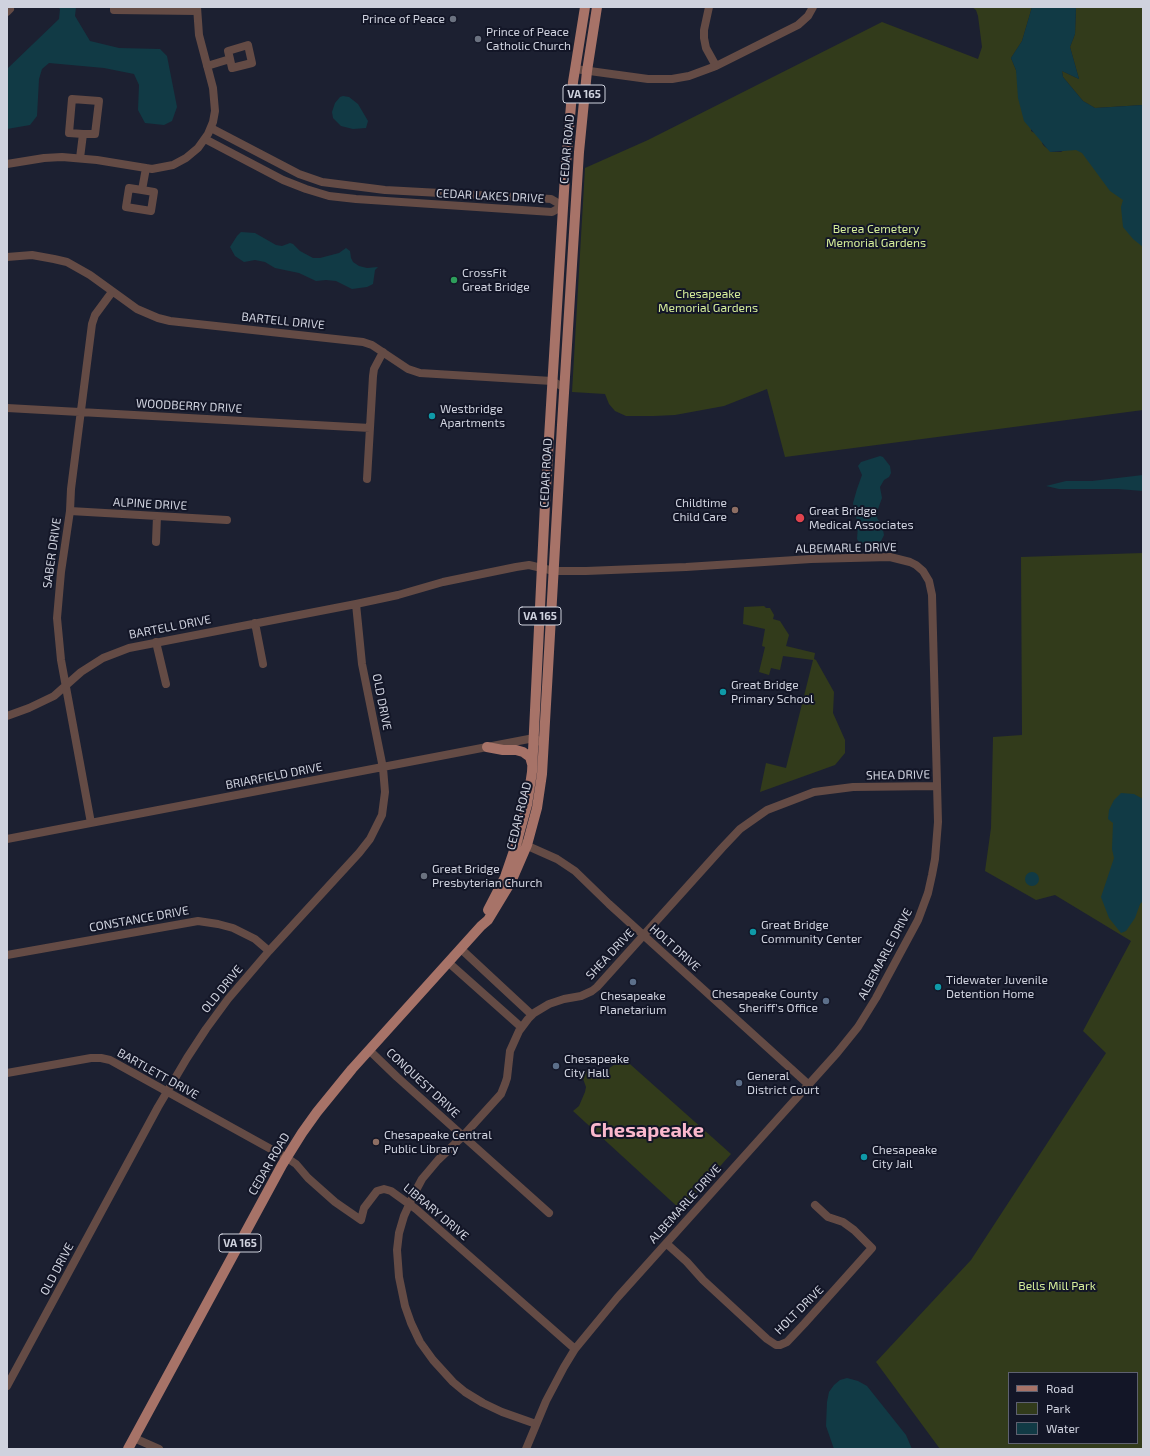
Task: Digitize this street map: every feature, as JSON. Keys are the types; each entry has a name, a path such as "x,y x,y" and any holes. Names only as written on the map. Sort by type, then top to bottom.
{"main road":[{"name":"CEDAR ROAD","path":"481,926 483,917 493,902 505,877 517,842 527,806 532,764 552,380 563,206 575,69 585,7"},
{"name":"CEDAR ROAD","path":"128,1449 287,1158 317,1112 369,1050 494,913 507,890 527,845 536,814 540,792 581,125 587,71 597,7"},
{"path":"570,309 566,280 569,217 568,210 563,206 577,182"},
{"path":"487,747 523,752 530,757 532,764"}],"street":[{"path":"7,12 10,9 8,7"},
{"path":"7,164 44,158 80,158 146,168 167,167 180,162 198,148 205,139 211,128 215,111 214,97 201,43 197,9 114,10 114,7"},
{"path":"709,7 704,30 704,38 706,48 716,66"},
{"path":"575,69 648,79 672,79 689,76 716,66 798,25 808,16 813,7"},
{"path":"207,66 230,59"},
{"path":"72,99 99,101 95,134 83,134 69,133 72,99"},
{"name":"CEDAR LAKES DRIVE","path":"211,128 299,174 322,182 385,190 551,199 563,206"},
{"path":"80,158 83,134"},
{"name":"CEDAR LAKES DRIVE","path":"205,139 283,180 329,196 356,200 552,212 563,206"},
{"path":"142,190 146,168"},
{"name":"BARTELL DRIVE","path":"7,258 32,255 67,262 90,275 137,309 158,318 170,321 363,342 372,345 408,369 420,373 552,380 565,388"},
{"name":"SABER DRIVE","path":"91,823 58,644 57,618 61,572 70,511 93,320 112,292"},
{"path":"367,479 373,376 377,363 383,352"},
{"name":"WOODBERRY DRIVE","path":"7,408 370,428"},
{"name":"ALPINE DRIVE","path":"70,511 227,520"},
{"path":"156,542 157,516"},
{"name":"ALBEMARLE DRIVE","path":"526,1449 553,1386 575,1349 617,1298 837,1053 858,1027 876,998 918,920 928,893 935,859 938,822 932,595 929,581 923,571 916,564 900,558 890,557 811,559 629,570 554,571 542,567"},
{"name":"BARTELL DRIVE","path":"7,716 29,708 54,696 81,672 103,658 129,648 356,604 398,595 443,582 516,567 530,565 542,567"},
{"name":"OLD DRIVE","path":"7,1386 167,1092 206,1029 228,999 269,950 370,839 382,815 385,792 383,768 362,664 356,604"},
{"path":"255,623 263,664"},
{"path":"156,642 166,684"},
{"path":"534,738 544,744"},
{"name":"BRIARFIELD DRIVE","path":"7,839 534,738"},
{"name":"SHEA DRIVE","path":"536,1424 502,1412 465,1392 439,1368 420,1342 411,1323 405,1306 397,1263 399,1233 408,1204 427,1173 463,1136 504,1088 507,1078 510,1051 515,1037 532,1015 549,1004 564,999 581,996 592,991 740,829 767,810 814,792 853,787 937,786"},
{"name":"HOLT DRIVE","path":"517,842 557,859 575,871 809,1084"},
{"name":"CONSTANCE DRIVE","path":"7,955 198,921 233,928 255,939 269,950"},
{"path":"461,949 532,1015"},
{"path":"449,963 521,1028"},
{"name":"CONQUEST DRIVE","path":"369,1050 548,1212"},
{"name":"BARTLETT DRIVE","path":"7,1073 91,1058 110,1060 287,1158"},
{"name":"LIBRARY DRIVE","path":"287,1158 296,1164 308,1178 335,1202 361,1220 367,1204 379,1190 384,1189 400,1196 575,1349"},
{"name":"HOLT DRIVE","path":"667,1244 767,1339 776,1345 780,1345 787,1342 872,1248 854,1230 843,1222 828,1217 815,1205"},
{"path":"134,1438 159,1449"}],"green space":[{"name":"Berea Cemetery Memorial Gardens","path":"972,7 1032,7 1022,41 1011,58 1016,70 1031,123 1031,131 1042,137 1042,143 1044,146 1052,152 1061,152 1072,142 1125,195 1143,243 1143,410 785,457 767,389 724,406 675,415 654,416 626,416 615,411 609,404 605,394 572,392 585,168 648,140 882,22 978,59 982,47 978,16 976,10"},
{"path":"1076,7 1143,7 1143,105 1095,108 1083,101 1063,77 1062,71 1079,79 1070,47 1075,34"},
{"name":"Bells Mill Park","path":"1143,553 1143,1449 940,1449 876,1362 971,1260 1106,1053 1083,1031 1131,941 1055,895 1036,900 985,871 991,828 993,737 1022,735 1021,557"},
{"path":"764,606 766,608 770,608 774,615 773,619 780,621 789,635 786,646 815,653 814,659 834,692 833,713 845,740 845,753 835,765 760,792 766,763 786,768 813,660 783,656 780,670 771,668 769,675 759,672 765,647 762,646 765,629 743,624 744,607"},
{"path":"622,1057 731,1154 681,1210 573,1111 579,1106 585,1092 586,1087 582,1076 585,1070 597,1072 608,1069"}],"water":[{"path":"58,7 76,7 75,16 90,41 119,48 160,49 167,56 177,107 172,121 164,125 145,123 138,110 139,85 134,74 104,68 49,63 42,69 39,79 37,116 30,125 7,129 7,69 59,19 60,9"},
{"path":"1032,7 1076,7 1075,34 1070,47 1079,79 1062,71 1063,77 1083,101 1095,108 1143,105 1143,247 1133,239 1123,227 1121,207 1123,200 1110,191 1082,153 1076,150 1050,152 1024,121 1018,98 1016,70 1011,58 1022,41"},
{"path":"340,97 349,97 358,104 368,121 366,128 353,129 341,126 333,118 332,112 335,103"},
{"path":"241,232 255,233 276,245 282,246 290,243 293,244 300,251 313,258 320,258 339,253 346,248 350,251 353,262 359,266 367,268 378,267 375,270 373,284 367,287 352,289 336,281 316,281 299,273 275,268 265,262 255,260 244,262 235,256 230,247"},
{"path":"880,456 883,457 890,466 891,473 880,487 882,498 878,509 877,518 882,525 884,535 879,545 869,548 857,539 858,526 853,503 862,475 858,466 861,462"},
{"path":"1143,475 1143,491 1118,489 1059,489 1046,486 1066,481 1092,481"},
{"path":"1121,793 1134,794 1143,799 1143,901 1140,904 1135,918 1126,931 1121,933 1109,918 1101,897 1114,858 1112,849 1113,823 1108,819 1109,810 1114,800"},
{"path":"1029,872 1035,872 1039,876 1039,882 1035,886 1029,886 1025,882 1025,876"},
{"path":"847,1378 858,1381 867,1386 906,1435 912,1449 834,1449 826,1426 827,1402 829,1392 834,1385 840,1380"}],"place":[{"name":"Prince of Peace","path":"453,19"},
{"name":"Prince of Peace Catholic Church","path":"478,39"},
{"name":"CrossFit Great Bridge","path":"454,280"},
{"name":"Westbridge Apartments","path":"432,416"},
{"name":"Childtime Child Care","path":"735,510"},
{"name":"Great Bridge Medical Associates","path":"800,518"},
{"name":"Great Bridge Primary School","path":"723,692"},
{"name":"Great Bridge Presbyterian Church","path":"424,876"},
{"name":"Great Bridge Community Center","path":"753,932"},
{"name":"Chesapeake Planetarium","path":"633,982"},
{"name":"Tidewater Juvenile Detention Home","path":"938,987"},
{"name":"Chesapeake County Sheriff's Office","path":"826,1001"},
{"name":"Chesapeake City Hall","path":"556,1066"},
{"name":"General District Court","path":"739,1083"},
{"name":"Chesapeake Central Public Library","path":"376,1142"},
{"name":"Chesapeake City Jail","path":"864,1157"}],"district":[{"name":"Chesapeake","path":"647,1130"}],"park label":[{"name":"Chesapeake Memorial Gardens","path":"708,301"}]}
